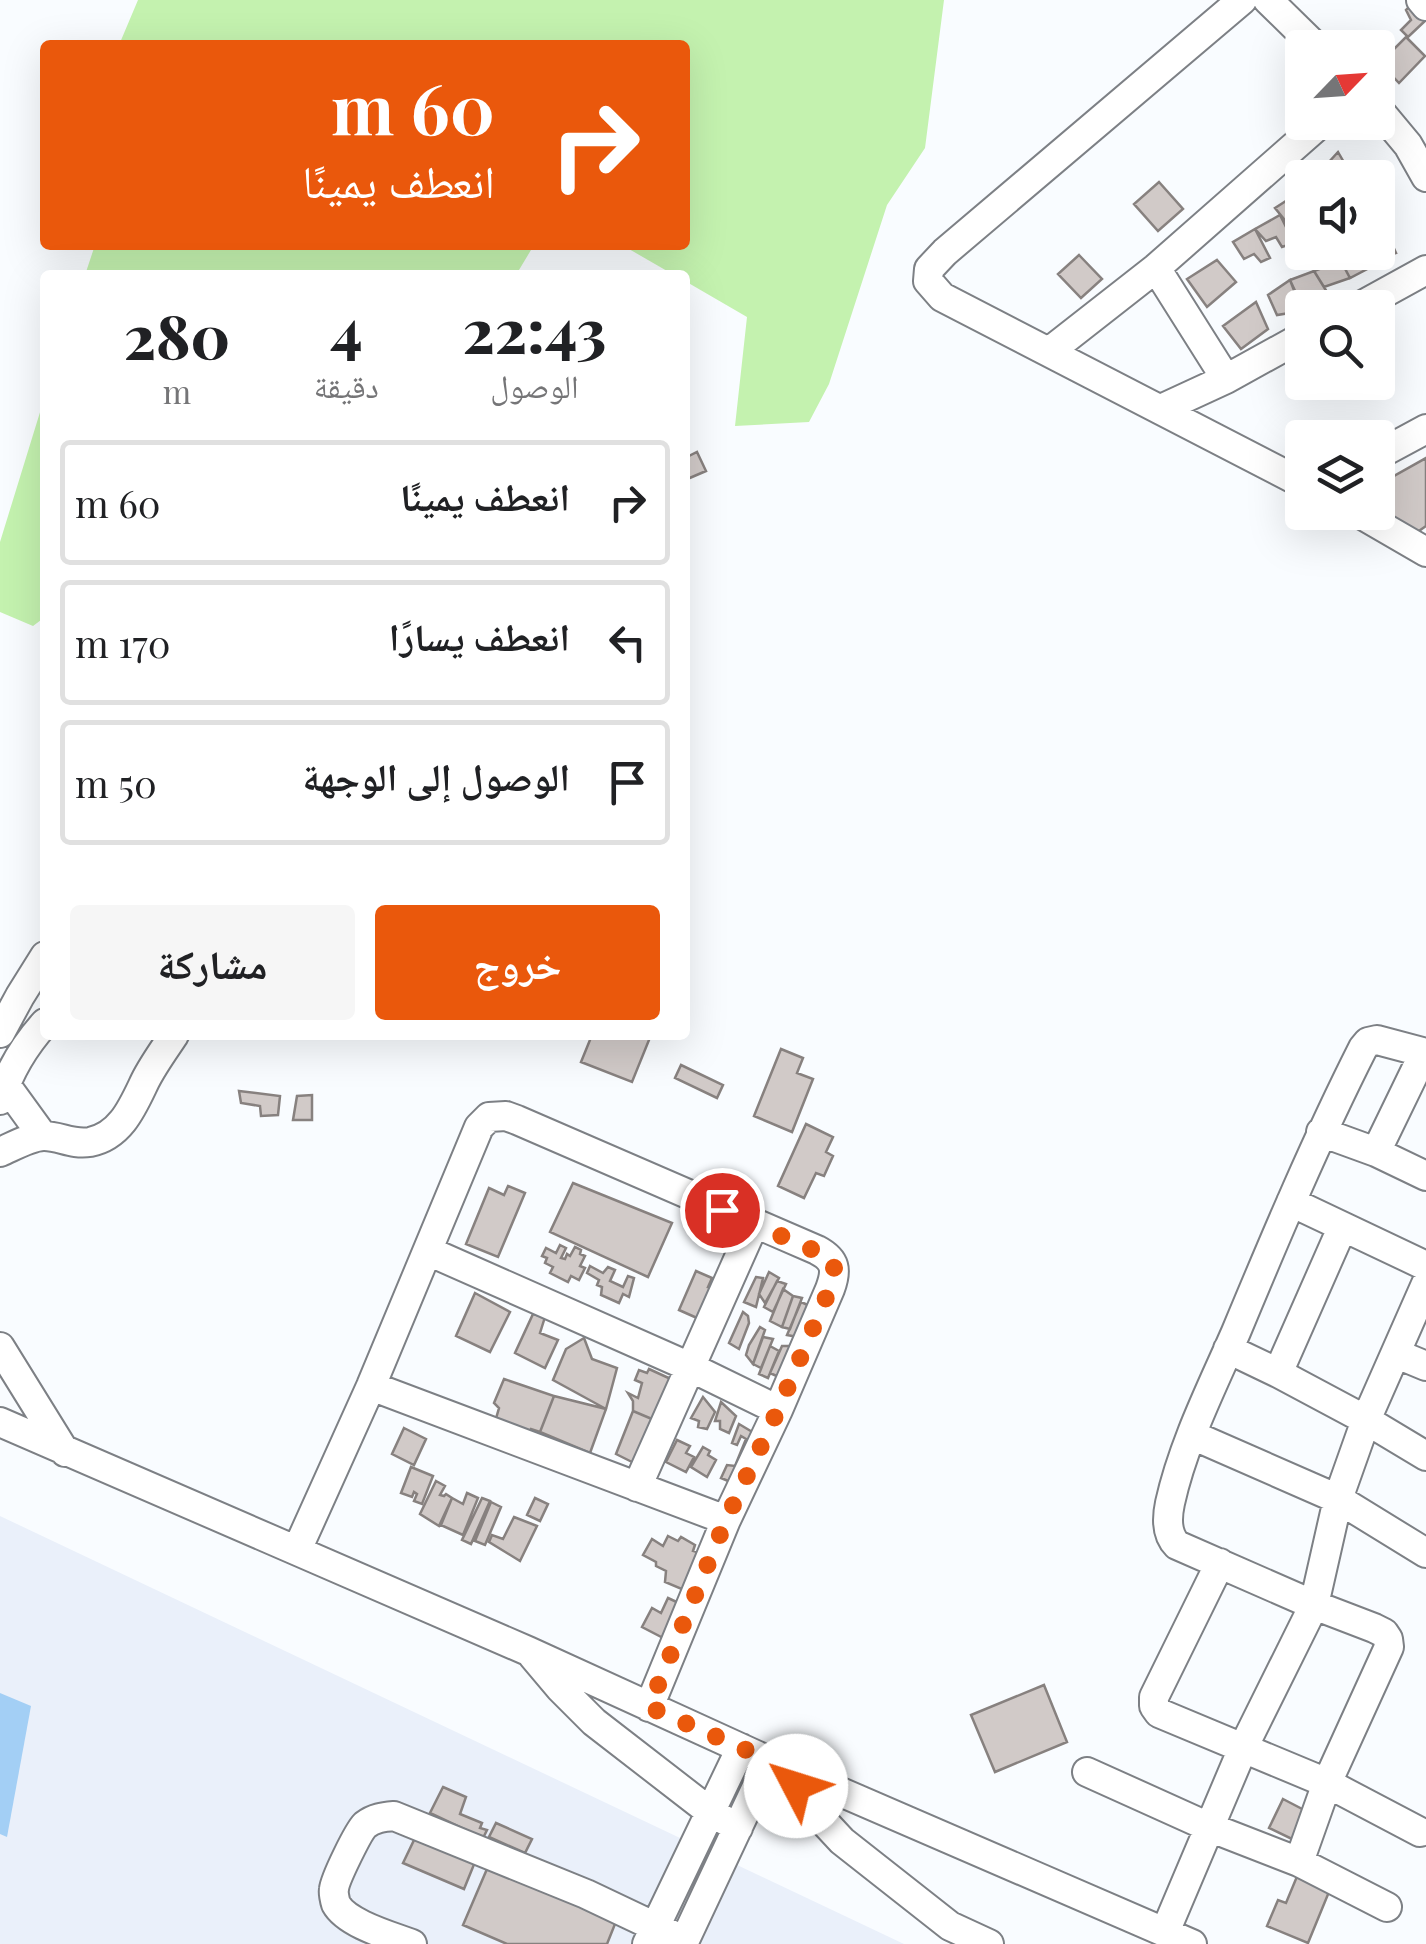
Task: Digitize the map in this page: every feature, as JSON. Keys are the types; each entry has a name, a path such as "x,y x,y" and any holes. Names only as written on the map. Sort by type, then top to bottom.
{"street":[{"path":"1242,0 945,252 929,269 928,281 942,297 1285,473"},
{"path":"1268,0 1299,30"},
{"path":"1421,0 1426,6"},
{"path":"1395,122 1417,138 1426,178"},
{"path":"1050,351 1156,268 1302,140"},
{"path":"1156,268 1226,378"},
{"path":"1390,290 1426,270"},
{"path":"1162,409 1285,346"},
{"path":"1395,446 1426,430"},
{"path":"1388,530 1426,552"},
{"path":"0,1033 40,964"},
{"path":"40,1030 20,1056 3,1092 42,1135 71,1143 92,1142 122,1124 171,1040"},
{"path":"1299,1862 1327,1783 1389,1648 1388,1639 1177,1545 1168,1529 1170,1504 1192,1435 1321,1132 1368,1042 1377,1040 1425,1053 1376,1152"},
{"path":"297,1550 371,1386 479,1127 489,1117 517,1120 827,1256 836,1270 830,1289 726,1520 649,1707"},
{"path":"1321,1132 1426,1176"},
{"path":"0,1152 42,1135"},
{"path":"1291,1202 1426,1266"},
{"path":"637,1487 754,1224"},
{"path":"1278,1372 1342,1228"},
{"path":"428,1251 778,1410"},
{"path":"1165,1932 1243,1748 1314,1605 1338,1499 1366,1420 1426,1284"},
{"path":"0,1347 65,1452"},
{"path":"1228,1349 1278,1372 1426,1456"},
{"path":"1397,1354 1426,1366"},
{"path":"371,1386 726,1520"},
{"path":"0,1422 1192,1944"},
{"path":"1192,1435 1338,1499 1426,1553"},
{"path":"1220,1563 1154,1696 1159,1713 1327,1783 1420,1832"},
{"path":"528,1651 594,1722 709,1811 738,1828"},
{"path":"651,1935 741,1748"},
{"path":"412,1944 357,1922 335,1902 334,1888 368,1822 394,1816 586,1894 651,1935 684,1942 770,1761"},
{"path":"796,1772 796,1786 802,1798 842,1841 946,1935 986,1944"},
{"path":"1087,1772 1299,1862 1387,1907"}],"shaded area":[{"path":"0,1516 904,1944 0,1944"}],"green space":[{"path":"138,0 944,0 925,148 887,205 829,384 809,422 735,426 747,317 690,284 690,270 665,270 631,250 690,250 690,40 121,40"},
{"path":"93,250 531,250 519,270 87,270"},
{"path":"40,412 40,621 33,626 0,612 0,542"}],"water":[{"path":"0,1693 31,1706 7,1837 0,1834"}],"building":[{"path":"1414,2 1426,9 1426,20 1408,37 1401,30 1411,20 1406,10"},
{"path":"1406,37 1425,56 1399,83 1395,79 1395,48"},
{"path":"1159,182 1183,209 1158,231 1134,204"},
{"path":"1285,202 1285,220 1275,208"},
{"path":"1280,215 1285,225 1285,246 1276,237 1266,241 1255,229"},
{"path":"1255,229 1270,258 1261,262 1254,254 1244,259 1233,242"},
{"path":"1079,255 1102,279 1081,298 1058,274"},
{"path":"1217,260 1236,282 1207,307 1187,279"},
{"path":"1346,270 1365,270 1350,278"},
{"path":"1346,270 1350,278 1324,287 1314,271"},
{"path":"1314,271 1326,290 1295,290 1290,280"},
{"path":"1290,280 1294,290 1285,290 1285,314 1277,315 1268,295"},
{"path":"1256,302 1268,329 1241,349 1223,326"},
{"path":"697,452 706,471 690,478 690,456"},
{"path":"1426,458 1426,526 1416,533 1395,521 1395,475"},
{"path":"590,1040 649,1040 632,1082 581,1062"},
{"path":"781,1049 803,1058 797,1073 813,1079 792,1132 754,1116"},
{"path":"681,1065 723,1085 717,1098 675,1078"},
{"path":"239,1091 280,1096 278,1115 261,1116 260,1106 241,1103"},
{"path":"312,1095 312,1120 293,1120 297,1096"},
{"path":"806,1124 833,1137 826,1152 833,1156 824,1176 816,1173 804,1198 778,1186"},
{"path":"573,1183 672,1223 648,1277 550,1232"},
{"path":"508,1186 525,1193 498,1257 466,1244 489,1188 504,1195"},
{"path":"560,1245 566,1248 561,1258 570,1256 575,1247 585,1256 579,1280 571,1276 568,1282 550,1273 553,1267 542,1256 546,1248 556,1253"},
{"path":"590,1266 603,1273 608,1267 615,1270 610,1281 623,1287 628,1276 634,1278 629,1297 623,1294 619,1303 601,1295 599,1280 587,1273"},
{"path":"696,1271 712,1278 708,1287 717,1289 706,1314 700,1311 697,1318 679,1310"},
{"path":"769,1272 779,1278 765,1303 759,1294"},
{"path":"756,1277 763,1278 756,1307 744,1302"},
{"path":"777,1281 786,1284 773,1312 764,1307"},
{"path":"783,1289 793,1296 782,1327 770,1321"},
{"path":"475,1293 510,1312 490,1352 456,1336"},
{"path":"793,1296 802,1298 790,1329 782,1327"},
{"path":"801,1302 810,1306 798,1337 787,1335"},
{"path":"743,1312 749,1323 739,1349 729,1343"},
{"path":"533,1314 545,1317 540,1333 558,1340 545,1368 515,1353"},
{"path":"760,1327 765,1330 753,1364 746,1355"},
{"path":"763,1337 773,1339 761,1368 753,1364"},
{"path":"584,1338 592,1359 617,1368 606,1409 553,1380 566,1349"},
{"path":"770,1346 779,1351 768,1378 759,1374"},
{"path":"782,1346 792,1346 781,1378 770,1373"},
{"path":"649,1369 673,1380 659,1422 633,1411 628,1393 638,1398 642,1383 635,1380 639,1370 647,1373"},
{"path":"504,1379 554,1396 540,1432 531,1429 528,1435 495,1422 499,1408 494,1403"},
{"path":"554,1396 606,1409 590,1453 540,1432"},
{"path":"703,1397 715,1412 707,1429 698,1427 699,1421 691,1418"},
{"path":"721,1402 736,1416 729,1433 720,1429 720,1421 715,1421"},
{"path":"633,1411 659,1422 648,1428 644,1437 649,1444 636,1464 616,1454"},
{"path":"739,1424 759,1436 738,1485 721,1478 727,1465 735,1466 746,1439 741,1436 737,1445 732,1443"},
{"path":"404,1428 426,1439 414,1465 392,1454"},
{"path":"677,1440 690,1446 686,1453 694,1457 686,1472 666,1462"},
{"path":"703,1447 716,1460 707,1477 691,1467"},
{"path":"411,1467 433,1476 422,1504 414,1501 414,1492 412,1497 401,1493"},
{"path":"436,1481 445,1486 440,1495 452,1498 439,1526 420,1514"},
{"path":"467,1493 478,1498 463,1535 441,1525 452,1498 463,1504"},
{"path":"482,1498 490,1501 471,1544 462,1540"},
{"path":"535,1498 548,1504 540,1521 527,1515"},
{"path":"491,1502 501,1507 485,1545 475,1541"},
{"path":"514,1517 537,1526 520,1561 489,1542 492,1535 503,1539"},
{"path":"668,1536 678,1541 681,1537 695,1545 693,1551 708,1555 684,1590 665,1582 666,1571 643,1555 652,1539 663,1546"},
{"path":"668,1598 681,1604 669,1641 642,1627 652,1608 661,1613"},
{"path":"1044,1685 1067,1742 995,1772 971,1715"},
{"path":"443,1787 466,1797 460,1814 482,1823 480,1828 487,1830 483,1838 430,1813"},
{"path":"1283,1799 1306,1811 1292,1839 1269,1828"},
{"path":"496,1823 532,1839 525,1853 489,1837"},
{"path":"416,1836 475,1862 464,1889 403,1863"},
{"path":"490,1862 617,1919 607,1944 507,1944 463,1925"},
{"path":"1298,1874 1331,1887 1308,1943 1267,1926 1278,1900 1286,1903"}],"route":[{"path":"722,1210 817,1250 834,1262 836,1270 649,1707 796,1772 796,1786"}]}
